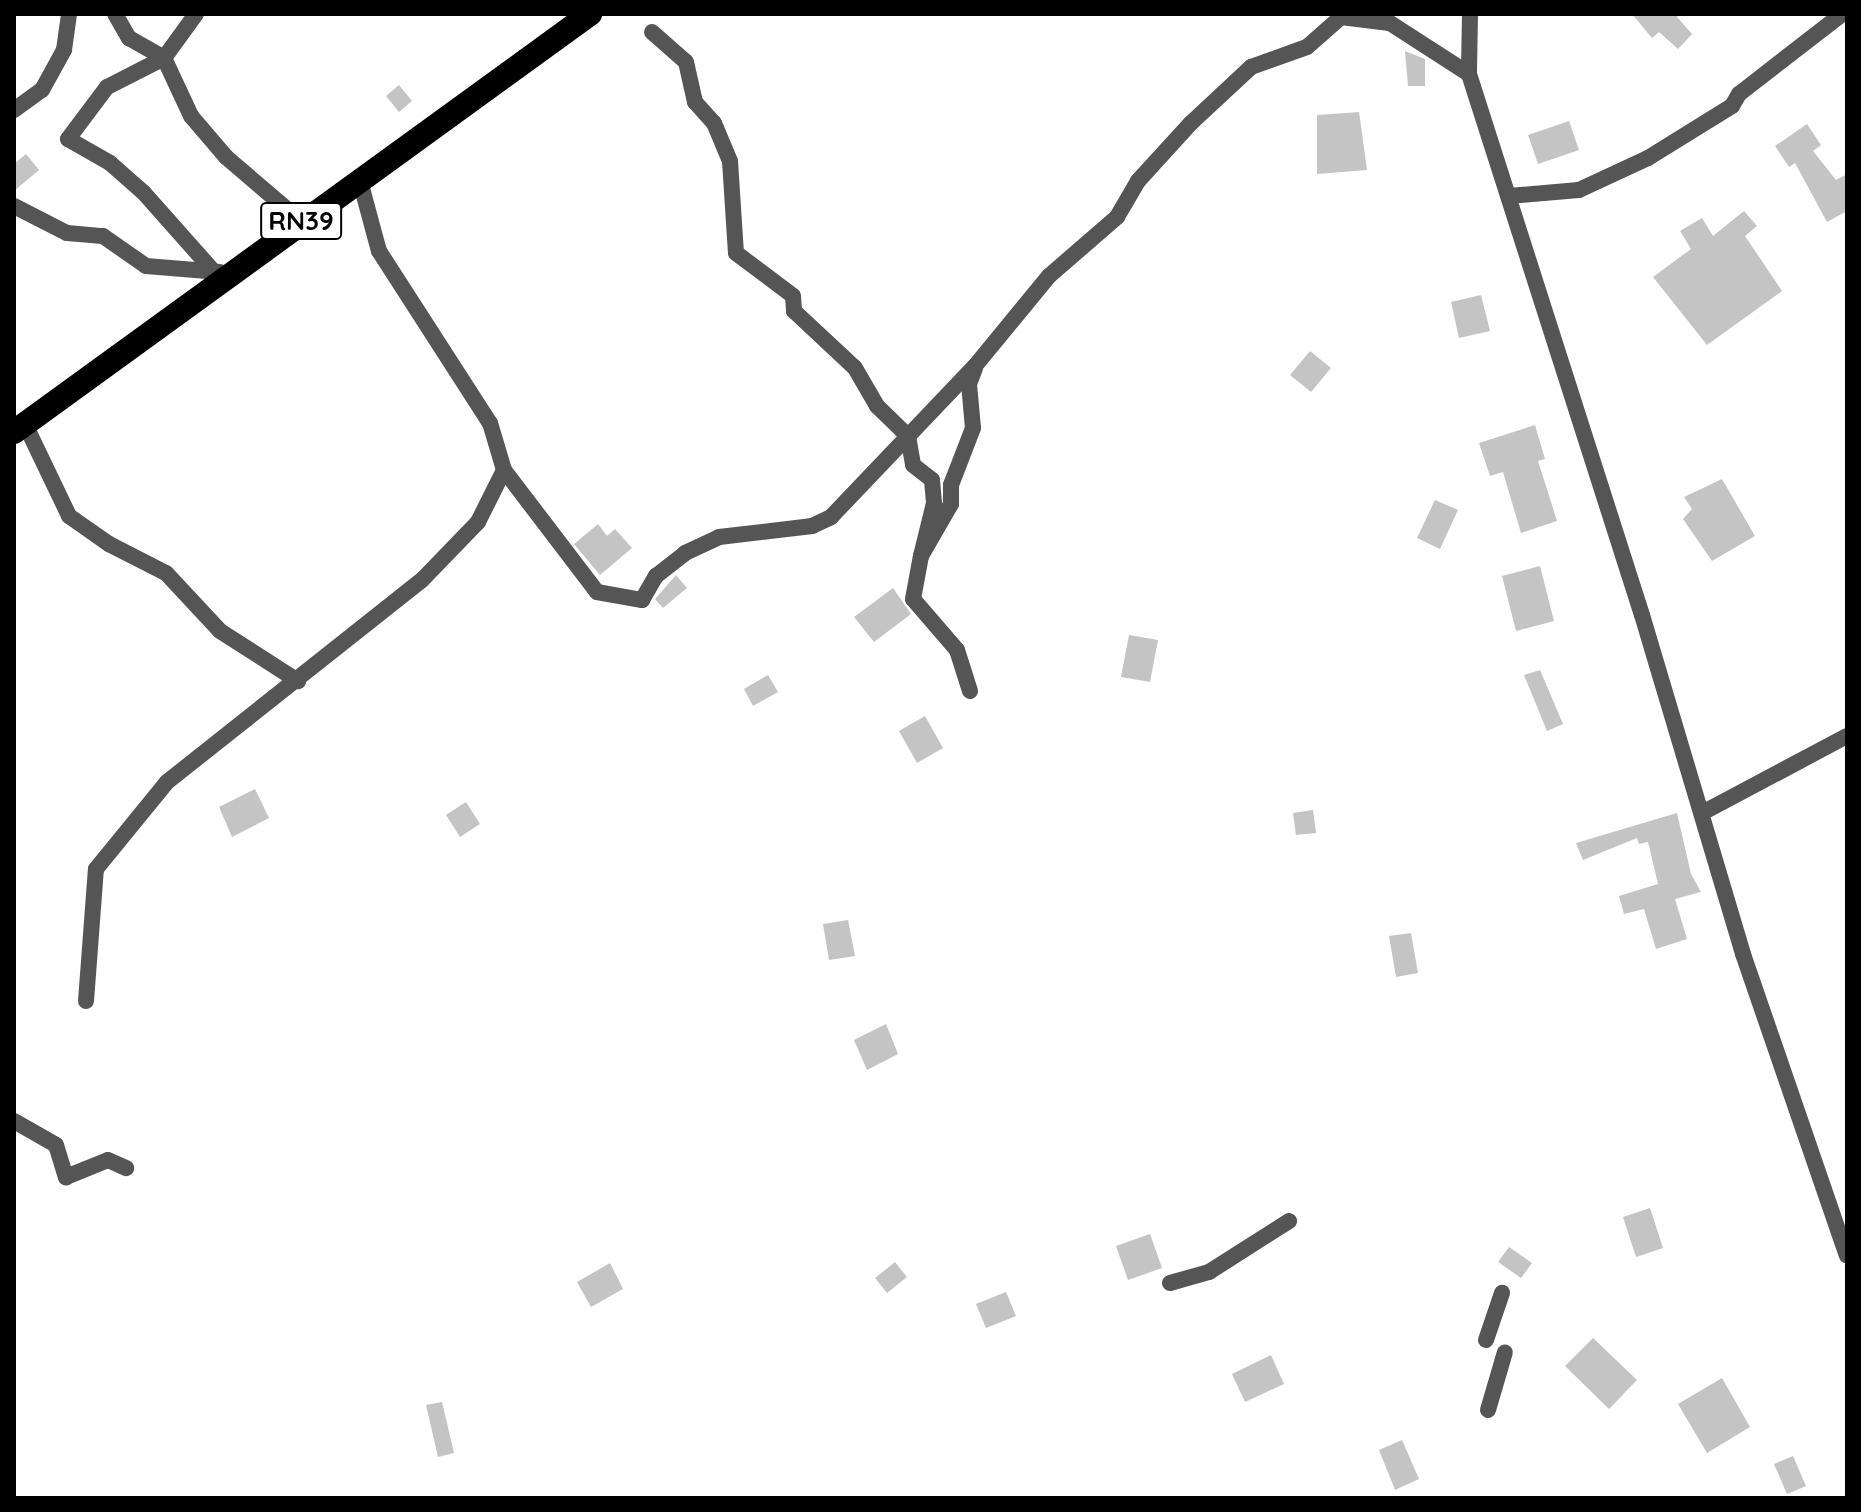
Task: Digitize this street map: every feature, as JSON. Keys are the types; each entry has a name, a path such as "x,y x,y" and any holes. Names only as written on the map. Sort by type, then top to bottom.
{"highway":[{"name":"RN39","path":"19,428 359,177 590,14"}],"street":[{"path":"14,110 42,90 64,50 69,14"},
{"path":"115,14 129,38 164,58 191,116 226,157 301,221"},
{"path":"196,14 164,58 107,87 68,139 110,163 144,193 216,274"},
{"path":"1470,14 1469,74 1760,1006 1847,1256"},
{"path":"1509,196 1579,190 1648,158 1732,106 1739,94 1842,14"},
{"path":"359,177 379,251 490,423 504,470 597,592 642,600 656,576 685,553 719,537 812,526 831,517 975,366 1049,276 1117,217 1138,181 1251,67 1307,47 1341,17 1390,23 1469,74"},
{"path":"652,32 686,62 695,102 714,123 730,161 736,253 793,296 794,311 855,368 877,406 908,436 913,465 932,480 934,503 913,599 957,650 970,691"},
{"path":"14,206 67,233 103,236 146,266 216,274 244,261"},
{"path":"921,556 951,504 951,485 973,428 969,384 975,366"},
{"path":"19,428 69,516 109,544 166,573 220,631 298,681"},
{"path":"86,1001 96,869 167,782 422,580 478,522 504,470"},
{"path":"1702,813 1847,736"},
{"path":"14,1121 56,1145 66,1177 108,1160 126,1168"},
{"path":"1170,1283 1209,1272 1289,1221"},
{"path":"1486,1340 1502,1293"},
{"path":"1488,1410 1505,1352"}],"building":[{"path":"1632,14 1680,14 1677,17 1692,34 1678,49 1659,32 1652,38"},
{"path":"1405,51 1425,59 1425,86 1408,86"},
{"path":"399,85 412,101 399,112 386,96"},
{"path":"1359,112 1367,170 1317,174 1317,115"},
{"path":"1569,121 1579,150 1538,164 1528,135"},
{"path":"1807,124 1821,145 1813,151 1836,180 1847,174 1847,211 1827,222 1795,163 1789,167 1775,146"},
{"path":"26,154 39,170 14,191 14,164"},
{"path":"1744,211 1757,226 1745,236 1782,291 1707,345 1653,277 1691,249 1680,231 1702,218 1713,236"},
{"path":"1481,295 1490,331 1459,338 1451,302"},
{"path":"1310,351 1331,368 1311,392 1290,375"},
{"path":"1535,425 1545,459 1538,461 1557,521 1521,533 1503,472 1490,476 1479,443"},
{"path":"1722,479 1755,536 1712,561 1683,519 1692,509 1684,497"},
{"path":"1435,500 1458,510 1440,549 1417,538"},
{"path":"598,524 607,536 615,529 632,548 600,575 574,544"},
{"path":"1540,566 1554,621 1516,631 1502,576"},
{"path":"676,575 687,588 663,608 655,599"},
{"path":"893,588 911,614 874,642 854,617"},
{"path":"1129,635 1158,640 1150,682 1121,677"},
{"path":"1540,670 1563,724 1547,731 1524,675"},
{"path":"768,675 778,692 753,706 744,689"},
{"path":"925,716 943,748 917,763 899,731"},
{"path":"255,789 269,818 232,837 219,807"},
{"path":"466,802 480,824 460,837 446,815"},
{"path":"1313,810 1316,833 1296,835 1293,813"},
{"path":"1677,813 1691,874 1701,892 1675,899 1687,939 1656,949 1644,909 1624,914 1619,896 1658,884 1648,842 1639,844 1637,838 1583,860 1576,843"},
{"path":"848,920 855,956 829,960 823,924"},
{"path":"1411,933 1418,973 1396,977 1389,936"},
{"path":"886,1024 898,1054 867,1070 854,1040"},
{"path":"1650,1208 1663,1248 1636,1257 1623,1217"},
{"path":"1150,1234 1162,1268 1128,1280 1116,1246"},
{"path":"1509,1247 1532,1263 1521,1278 1498,1262"},
{"path":"895,1262 907,1277 887,1293 875,1278"},
{"path":"610,1263 623,1289 591,1307 577,1282"},
{"path":"1006,1292 1016,1316 986,1328 976,1304"},
{"path":"1593,1338 1637,1380 1609,1409 1565,1366"},
{"path":"1271,1355 1284,1384 1245,1402 1232,1374"},
{"path":"1722,1378 1750,1427 1707,1453 1678,1404"},
{"path":"442,1402 454,1453 438,1457 426,1405"},
{"path":"1402,1440 1419,1479 1395,1490 1379,1450"},
{"path":"1793,1456 1806,1486 1787,1494 1774,1464"}]}
